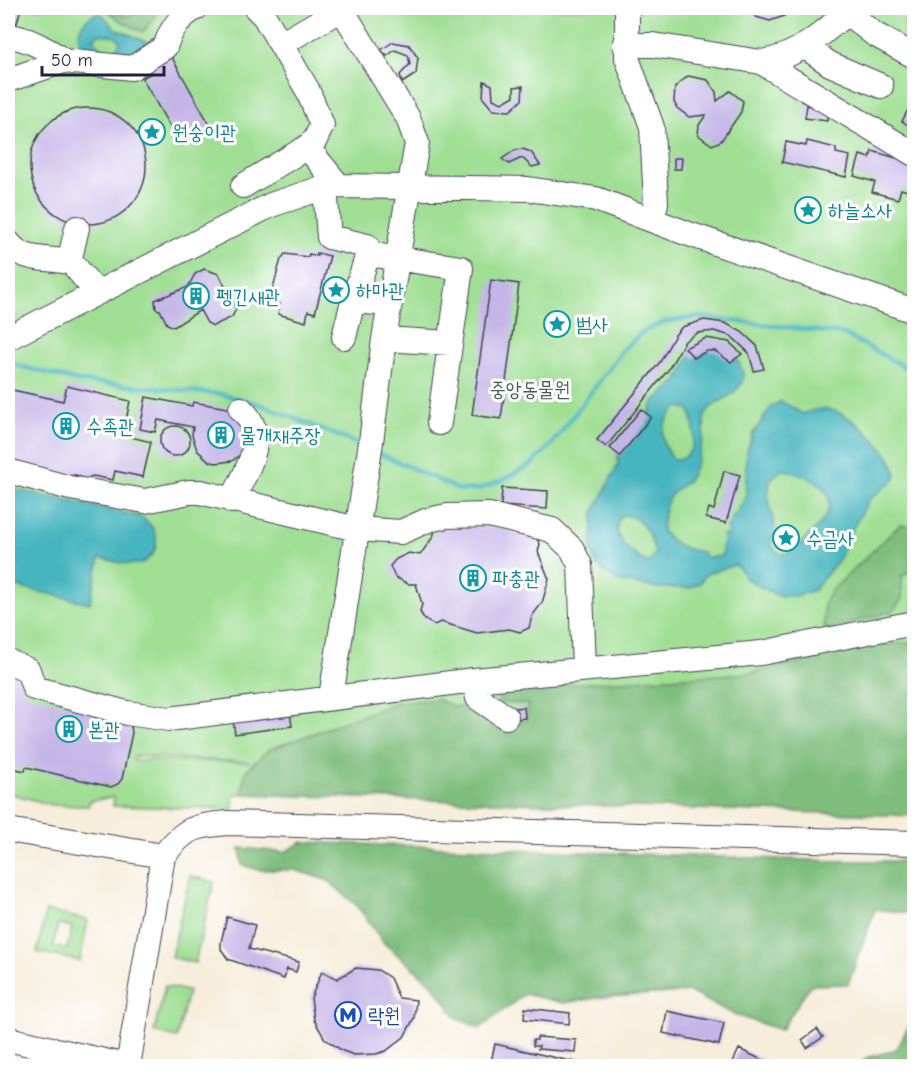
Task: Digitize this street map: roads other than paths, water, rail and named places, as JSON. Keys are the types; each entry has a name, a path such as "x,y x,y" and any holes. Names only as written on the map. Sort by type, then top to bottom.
{"street":[{"path":"8,80 64,61 132,68 165,47 170,32 178,21 196,8"},
{"path":"243,186 307,147 315,140 322,125 307,89 281,44 256,8"},
{"path":"281,44 342,8 414,128 417,143 384,339 370,450 331,697"},
{"path":"627,8 625,45 633,79 642,95 652,127 656,202 652,220"},
{"path":"761,62 787,56 804,46 848,10 874,34 915,56"},
{"path":"8,36 15,36 51,52 64,61"},
{"path":"625,45 653,45 761,62 915,154"},
{"path":"804,46 830,64 880,86"},
{"path":"307,147 332,186 329,237 367,246 368,254 344,337"},
{"path":"8,338 271,206 332,186 528,189 596,200 915,311"},
{"path":"69,262 77,228"},
{"path":"9,249 36,260 69,262 80,270 96,293"},
{"path":"368,254 461,268 439,423"},
{"path":"353,301 390,304"},
{"path":"384,339 450,343"},
{"path":"232,501 257,439 252,419 241,409"},
{"path":"8,471 70,488 145,501 189,492 357,529 400,532 428,520 447,516 489,515 552,530 572,549 580,566 584,668"},
{"path":"8,661 28,670 34,688 127,713 169,719 474,680 761,653 915,623"},
{"path":"474,680 478,698 507,717"},
{"path":"8,1039 127,1066 162,856 179,836 195,826 228,823 915,843"},
{"path":"8,830 162,856"}],"water":[{"path":"100,12 116,29 148,42 148,47 133,59 103,57 80,45 80,28","holes":["98,34 116,36 120,42 115,51 102,48 94,39"]},
{"path":"706,346 732,353 741,367 743,377 740,386 734,392 717,403 705,415 702,442 692,474 671,496 666,505 662,531 681,546 703,552 706,558 722,556 723,535 728,535 729,530 726,528 746,498 746,455 752,435 771,407 781,401 803,414 823,409 844,415 874,439 890,459 896,478 869,500 848,537 840,558 814,590 796,596 778,596 744,578 743,572 735,565 706,574 700,583 690,588 657,588 617,581 598,567 591,550 594,512 618,464 618,452 649,413 654,401 677,381 691,354","holes":["679,407 689,409 694,440 688,454 674,459 665,446 663,432 668,418","781,470 806,476 822,487 829,502 828,511 821,523 793,550 782,554 775,551 771,545 775,527 768,498 770,480","621,515 640,523 651,540 655,553 651,561 646,562 628,549 619,537 618,523"]},
{"path":"8,488 138,516 150,525 156,539 156,546 149,558 141,563 126,564 100,558 90,603 8,585"}],"waterway":[{"path":"376,452 460,490 480,489 505,479 532,464 552,444 623,350 640,334 663,322 700,317 844,334 914,372"},
{"path":"8,363 78,381 221,394 262,405 363,446"}],"place":[{"name":"원숭이관","path":"152,132"},
{"name":"하늘소사","path":"808,210"},
{"name":"하마관","path":"336,290"},
{"name":"펭긴새관","path":"196,296"},
{"name":"범사","path":"557,324"},
{"name":"수족관","path":"66,426"},
{"name":"물개재주장","path":"221,435"},
{"name":"수금사","path":"786,538"},
{"name":"파충관","path":"473,578"},
{"name":"본관","path":"69,729"},
{"name":"락원","path":"348,1015"}],"park label":[{"name":"중앙동물원","path":"530,389"}]}
